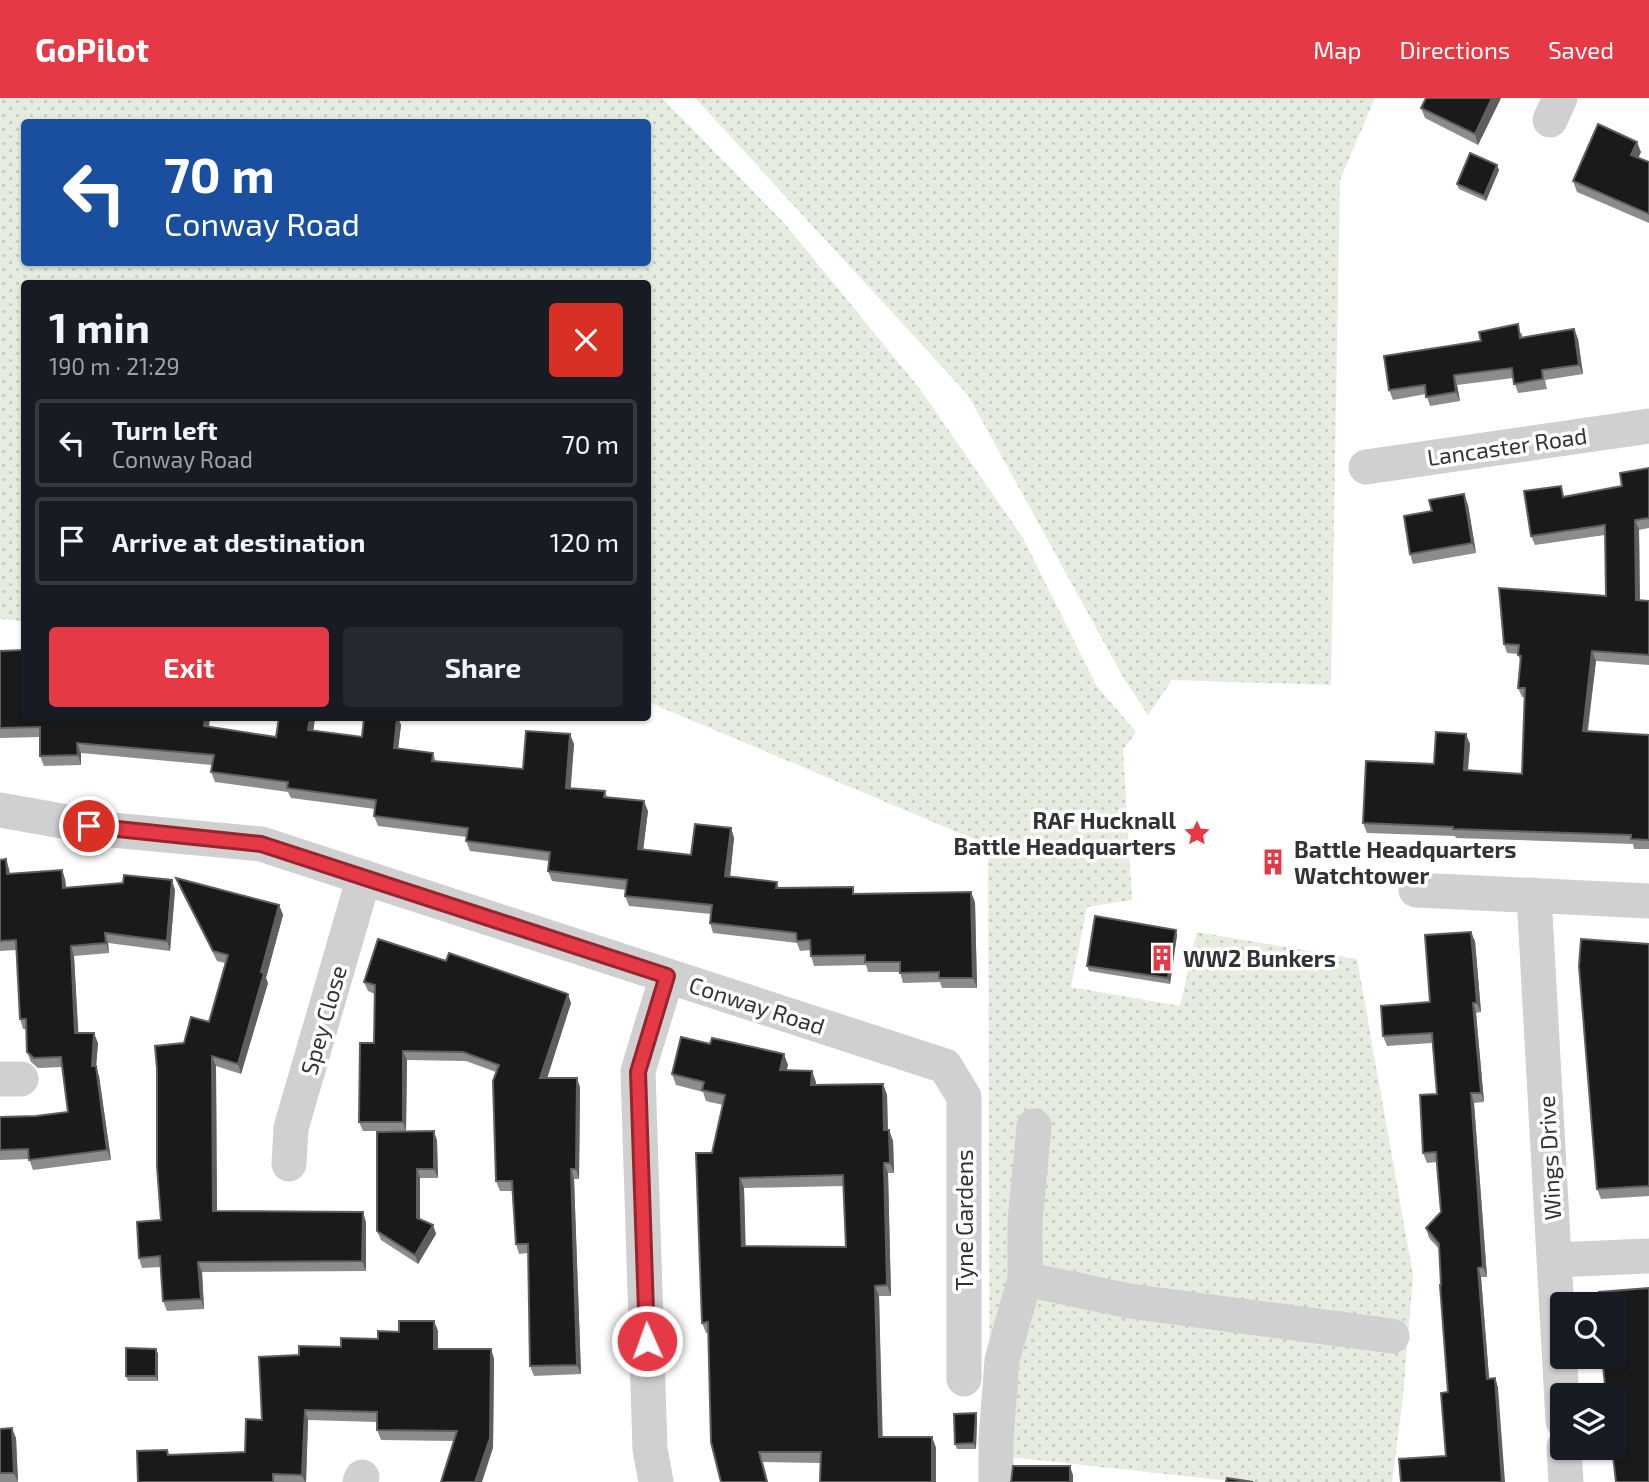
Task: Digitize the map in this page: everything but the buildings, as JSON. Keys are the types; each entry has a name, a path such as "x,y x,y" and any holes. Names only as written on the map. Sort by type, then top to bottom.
{"street":[{"name":"Lancaster Road","path":"1366,467 1649,426"},
{"name":"Conway Road","path":"0,810 112,830 261,844 945,1066"},
{"name":"Spey Close","path":"289,1164 292,1128 364,877"},
{"path":"1416,890 1649,901"},
{"name":"Wings Drive","path":"1534,895 1561,1383"},
{"path":"656,1482 650,1449 638,1072 667,976"},
{"name":"Tyne Gardens","path":"945,1066 964,1097 964,1379"},
{"path":"996,1482 996,1439 1002,1360 1025,1279 1025,1222 1034,1126"},
{"path":"1554,1259 1649,1256"},
{"path":"1025,1279 1129,1301 1392,1336"},
{"path":"1565,1460 1566,1482"}],"shaded area":[{"path":"0,98 662,98 785,224 920,389 1023,538 1096,685 1136,732 1123,750 1132,900 1087,907 1071,987 1180,1006 1197,932 1357,959 1413,1275 1403,1396 1392,1482 1240,1482 990,1455 988,845 651,703 651,280 21,280 21,621 0,619"},
{"path":"695,98 1375,98 1340,180 1331,685 1172,680 1148,715 1123,677 968,395"}],"place":[{"name":"RAF Hucknall Battle Headquarters","path":"1197,833"},
{"name":"Battle Headquarters Watchtower","path":"1273,862"},
{"name":"WW2 Bunkers","path":"1162,958"}],"route":[{"path":"89,826 261,844 667,976 638,1072 647,1341"}]}
